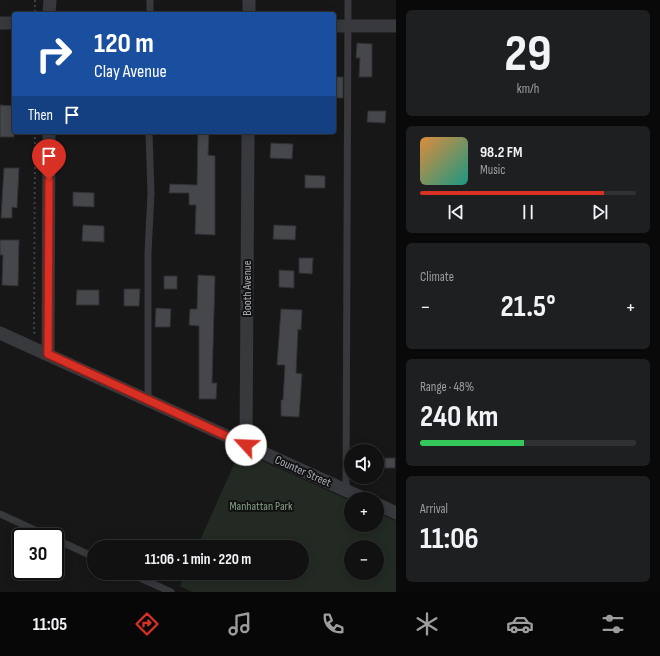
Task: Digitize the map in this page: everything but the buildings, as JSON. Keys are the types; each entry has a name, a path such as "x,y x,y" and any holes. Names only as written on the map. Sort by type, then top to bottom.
{"street":[{"path":"50,0 50,12"},
{"path":"249,0 249,12"},
{"path":"0,22 12,23"},
{"path":"336,26 396,26"},
{"path":"48,354 49,134"},
{"name":"Booth Avenue","path":"246,445 248,134"},
{"name":"Counter Street","path":"0,333 350,492"},
{"path":"384,507 396,513"}],"lane":[{"path":"150,0 150,12"},
{"path":"346,490 348,0"},
{"path":"148,400 148,253 151,193 149,134"},
{"path":"0,514 30,528"},
{"path":"64,544 87,554"},
{"path":"144,580 170,592"}],"path":[{"path":"35,0 35,12"},
{"path":"34,332 35,134"}],"green space":[{"name":"Manhattan Park","path":"240,451 344,498 344,532 384,532 384,516 396,521 396,592 192,592 180,586 183,580 309,580 309,540 200,540"}],"route":[{"path":"49,180 48,354 246,445"}]}
